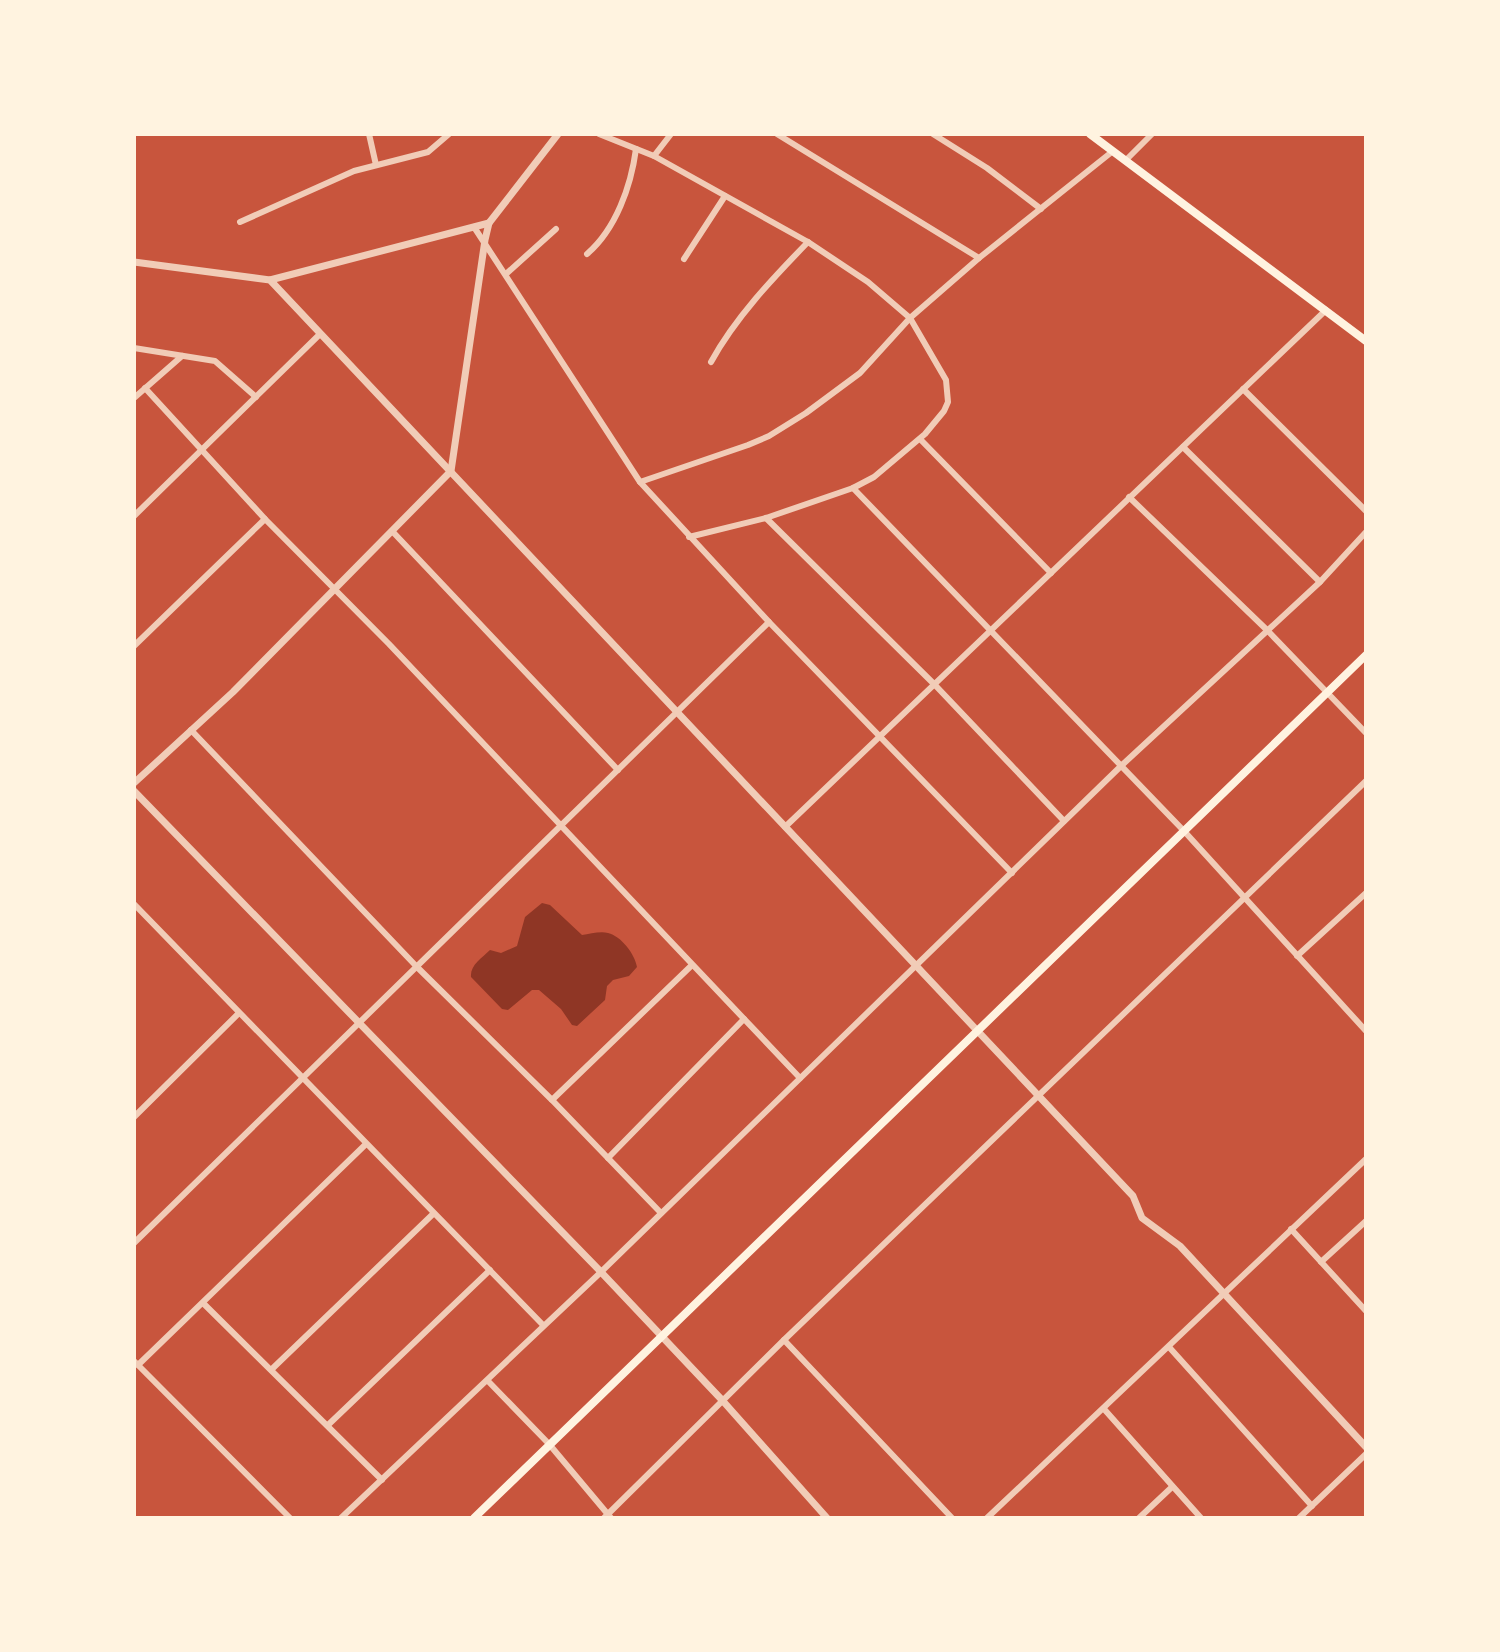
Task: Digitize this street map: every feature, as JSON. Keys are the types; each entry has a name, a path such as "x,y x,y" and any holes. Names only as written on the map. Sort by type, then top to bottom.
{"main road":[{"path":"1090,134 1366,341"},
{"path":"474,1518 1366,655"}],"street":[{"path":"369,134 376,165"},
{"path":"240,222 354,171 428,152 449,134"},
{"path":"134,783 335,589 451,471 489,223 558,134"},
{"path":"599,134 654,156 808,242 868,282 910,318 943,371 948,402 944,411 920,439 874,477 853,488 766,518 689,537"},
{"path":"654,156 671,134"},
{"path":"777,134 979,258"},
{"path":"933,134 987,168 1041,209"},
{"path":"1125,161 1152,134"},
{"path":"587,254 600,243 632,180 636,149"},
{"path":"640,482 769,436 806,413 860,373 910,318 979,258 1113,151"},
{"path":"684,259 725,196"},
{"path":"134,262 270,280 489,223"},
{"path":"474,227 640,482 769,622 1012,873"},
{"path":"506,274 556,229"},
{"path":"711,362 731,331 808,242"},
{"path":"270,280 676,713 978,1028 1133,1196 1142,1218 1180,1246 1366,1447"},
{"path":"785,827 1326,310"},
{"path":"134,516 319,335"},
{"path":"134,348 215,361 256,397"},
{"path":"134,398 182,356"},
{"path":"145,388 265,519 800,1078"},
{"path":"1243,389 1366,511"},
{"path":"920,439 1051,573"},
{"path":"1183,447 1320,582"},
{"path":"853,488 1184,831 1366,1031"},
{"path":"1129,497 1268,631 1366,733"},
{"path":"766,518 935,685 1064,821"},
{"path":"134,646 265,519"},
{"path":"392,531 618,770"},
{"path":"341,1518 488,1381 1121,766 1320,582 1366,532"},
{"path":"134,1243 769,622"},
{"path":"191,730 417,967 661,1213"},
{"path":"488,1381 549,1444 607,1517 722,1400 1366,781"},
{"path":"134,791 601,1272 722,1400 822,1516"},
{"path":"1297,956 1366,893"},
{"path":"135,907 543,1325"},
{"path":"552,1100 691,966"},
{"path":"134,1117 239,1013"},
{"path":"608,1158 744,1019"},
{"path":"290,1518 136,1363 203,1303 366,1144"},
{"path":"987,1518 1366,1159"},
{"path":"272,1369 433,1214"},
{"path":"1321,1262 1366,1221"},
{"path":"1291,1229 1366,1311"},
{"path":"328,1425 490,1270"},
{"path":"203,1303 382,1480"},
{"path":"784,1340 952,1518"},
{"path":"1169,1347 1312,1506"},
{"path":"1104,1409 1201,1518"},
{"path":"1299,1518 1366,1454"},
{"path":"1139,1518 1172,1487"}],"shaded area":[{"path":"542,903 550,905 582,935 605,932 618,938 636,962 637,967 629,976 613,980 607,986 605,1000 577,1026 572,1025 561,1009 539,990 532,990 508,1010 502,1009 471,977 474,965 490,950 501,953 517,946 525,917"}]}
